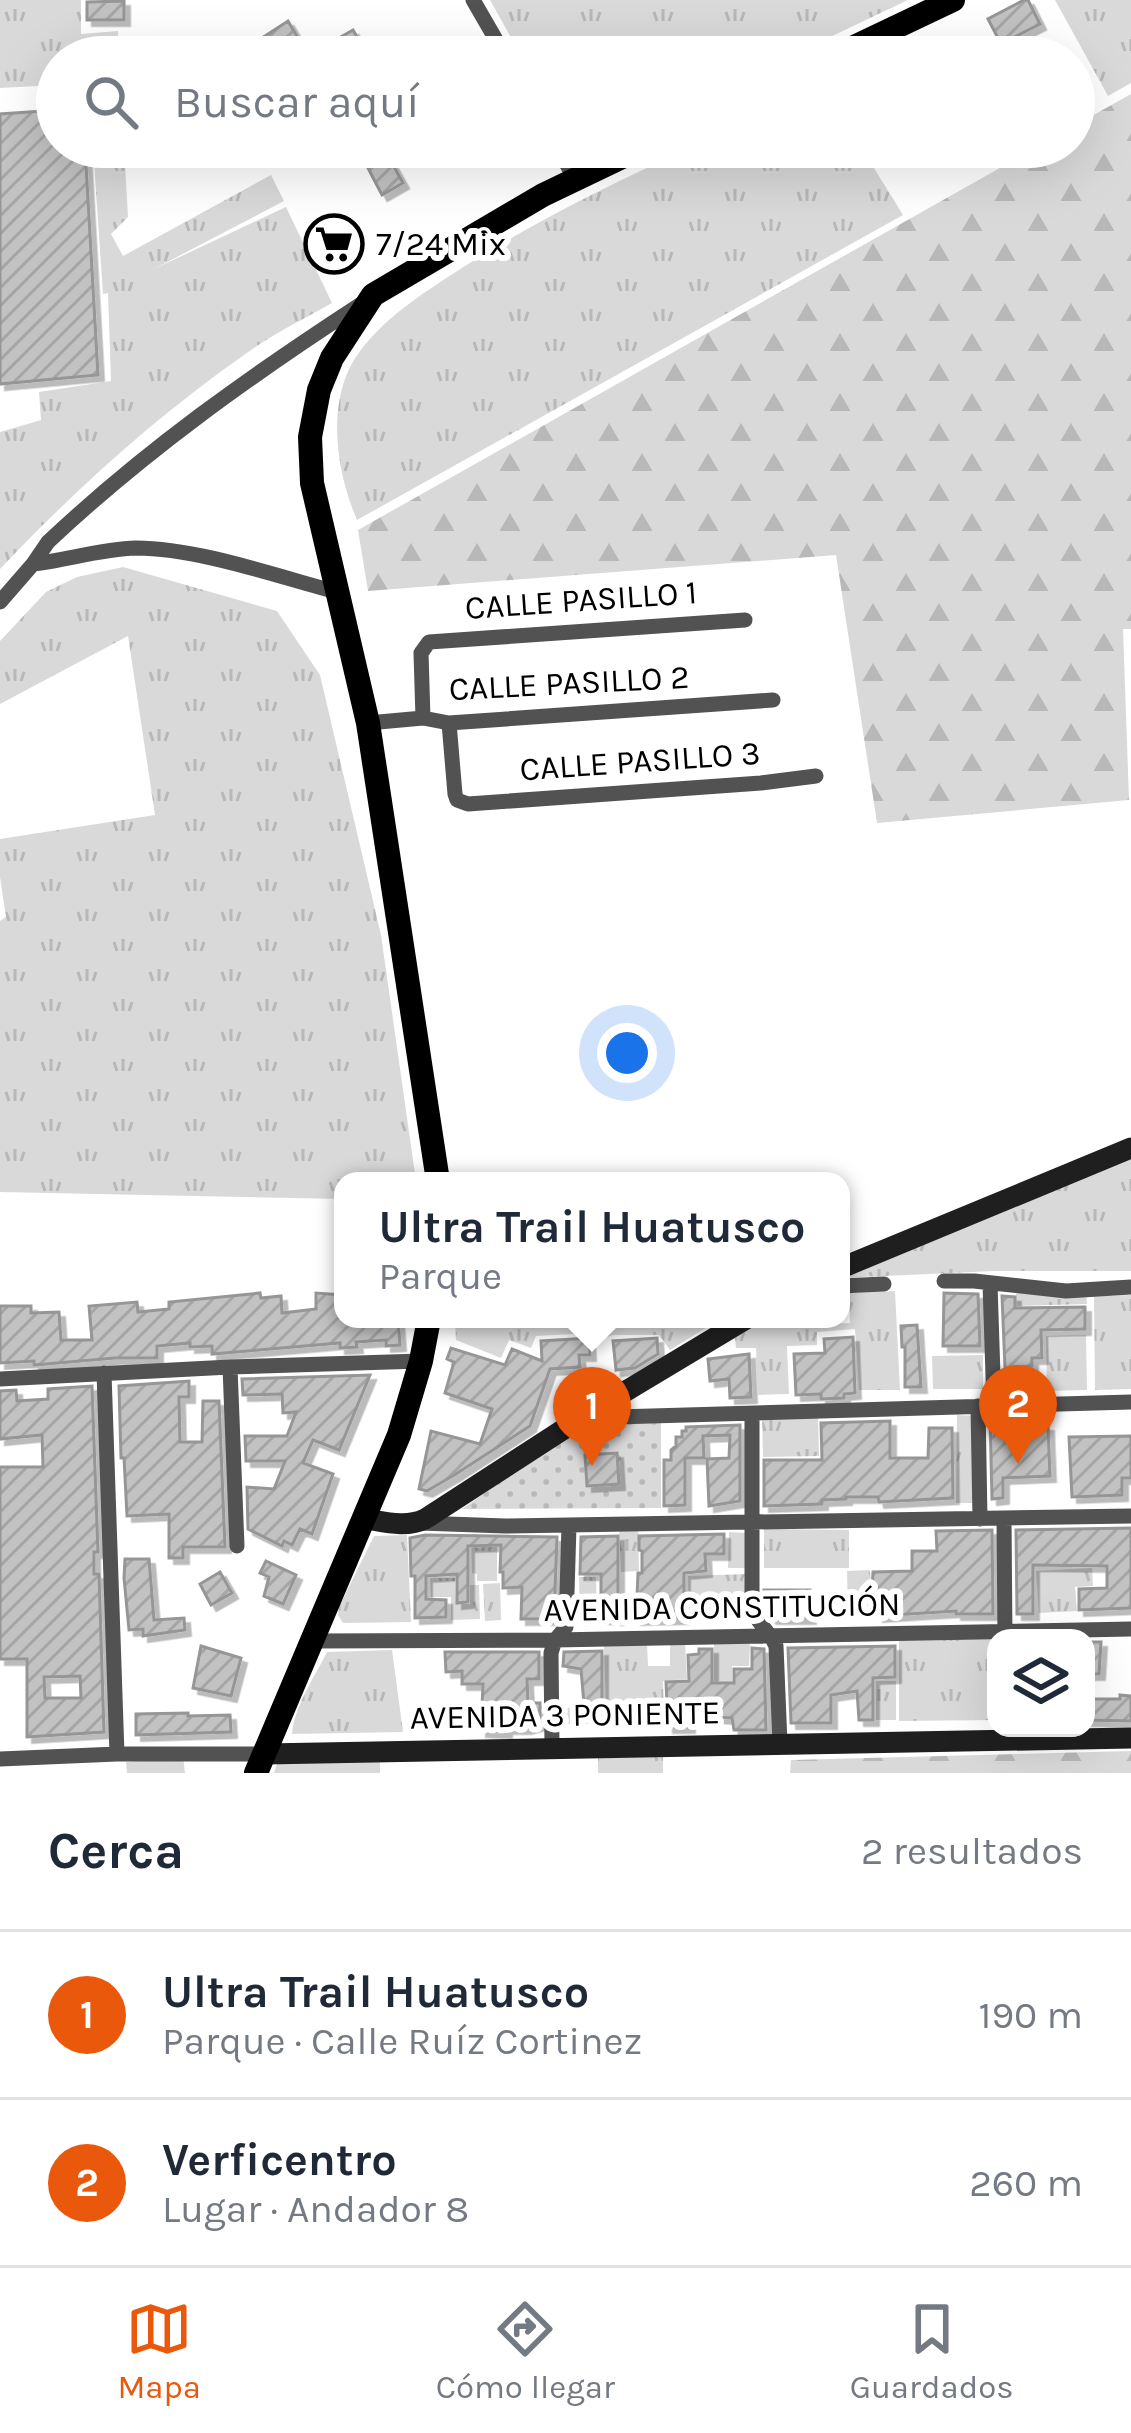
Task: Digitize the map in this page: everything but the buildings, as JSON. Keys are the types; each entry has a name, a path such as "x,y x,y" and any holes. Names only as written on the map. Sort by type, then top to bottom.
{"main road":[{"path":"877,36 952,0"},
{"path":"437,1172 368,723 313,483 310,437 319,390 332,358 374,296 543,195 598,168"},
{"path":"260,1764 399,1436 427,1328"}],"street":[{"path":"473,0 494,36"},
{"path":"569,168 575,179"},
{"path":"0,602 48,542 187,422 374,296"},
{"path":"33,564 104,550 155,550 202,556 340,593"},
{"name":"CALLE PASILLO 1","path":"423,718 421,653 429,642 745,620"},
{"name":"CALLE PASILLO 2","path":"368,723 423,718 449,723 773,700"},
{"name":"CALLE PASILLO 3","path":"449,723 455,794 468,804 816,776"},
{"path":"850,1264 1131,1148"},
{"path":"944,1281 1066,1291 1131,1287"},
{"path":"850,1286 884,1284"},
{"path":"980,1519 990,1284"},
{"path":"417,1522 731,1328"},
{"path":"0,1379 421,1360"},
{"path":"230,1367 236,1546"},
{"path":"104,1372 117,1754"},
{"path":"581,1418 1131,1402"},
{"path":"752,1414 752,1604 757,1623 771,1636 777,1652 780,1744"},
{"path":"366,1520 505,1526 1131,1516"},
{"path":"1004,1518 1005,1629"},
{"path":"552,1748 551,1653 554,1640 566,1627 569,1525"},
{"name":"AVENIDA CONSTITUCIÓN","path":"1095,1631 1131,1629"},
{"name":"AVENIDA CONSTITUCIÓN","path":"314,1641 987,1635"},
{"name":"AVENIDA 3 PONIENTE","path":"0,1759 117,1754 260,1764 552,1748 987,1735"},
{"name":"AVENIDA 3 PONIENTE","path":"1095,1737 1131,1738"},
{"path":"0,1759 11,1762 16,1773"}],"green space":[{"path":"0,0 81,0 81,34 118,31 118,36 36,36 36,86 0,88"},
{"path":"490,0 908,0 832,36 510,36"},
{"path":"1055,0 1131,0 1131,83 1108,96 1095,72 1095,36 1075,36"},
{"path":"1131,94 1131,629 1123,629 1129,800 877,823 836,555 368,591 358,530 1000,168 1095,168 1095,114"},
{"path":"94,168 125,168 128,217 111,234 123,256 271,175 284,201 154,269 286,207 332,303 254,348 178,404 86,483 0,569 0,432 41,420 39,392 111,381 108,293 103,294"},
{"path":"648,168 874,168 903,215 357,520 344,482 337,419 345,378 354,360 377,331 419,297 492,249"},
{"path":"123,567 277,611 320,675 381,935 415,1172 334,1172 334,1199 0,1192 0,921 6,917 0,839 155,815 128,636 0,704 0,641 46,592 77,577"},
{"path":"1131,1158 1131,1271 850,1274"},
{"path":"895,1291 900,1390 859,1390 855,1329 817,1332 817,1345 787,1346 789,1394 758,1395 756,1348 736,1348 735,1338 751,1328 850,1328 850,1293"},
{"path":"1017,1291 1086,1293 1087,1304 1013,1306"},
{"path":"1131,1295 1131,1389 1095,1390 1094,1296"},
{"path":"455,1328 705,1328 670,1350 659,1335 613,1335 599,1340 593,1333 536,1336 531,1348 509,1340 501,1358 456,1340"},
{"path":"1086,1335 1087,1390 1047,1391 1046,1336"},
{"path":"983,1355 983,1389 933,1389 932,1356"},
{"path":"957,1415 975,1416 974,1503 956,1503"},
{"path":"818,1416 819,1456 763,1457 762,1418"},
{"path":"661,1423 661,1508 462,1509 583,1424"},
{"path":"638,1529 639,1571 621,1572 619,1530"},
{"path":"764,1529 849,1530 849,1568 764,1568"},
{"path":"729,1532 746,1533 745,1568 728,1568"},
{"path":"471,1534 478,1534 484,1547 497,1547 497,1581 477,1581 477,1574 472,1573"},
{"path":"407,1535 411,1622 343,1623 339,1607 374,1536"},
{"path":"1092,1568 1093,1586 1075,1587 1077,1611 1039,1613 1036,1571"},
{"path":"870,1570 876,1617 848,1618 847,1571"},
{"path":"747,1574 748,1616 689,1618 688,1576"},
{"path":"579,1577 596,1577 597,1620 580,1620"},
{"path":"430,1578 455,1578 456,1604 470,1604 470,1585 479,1585 480,1619 451,1620 451,1597 431,1597"},
{"path":"500,1583 501,1620 485,1621 483,1584"},
{"path":"987,1638 987,1720 899,1721 899,1639"},
{"path":"670,1642 685,1642 687,1679 663,1681 664,1721 567,1724 567,1708 606,1706 604,1646 647,1644 648,1666 670,1666"},
{"path":"714,1642 750,1642 749,1666 732,1666 732,1682 714,1682"},
{"path":"392,1650 403,1732 292,1734 301,1703 327,1652"},
{"path":"876,1681 896,1681 896,1720 876,1720"},
{"path":"663,1751 663,1773 598,1773 598,1753"},
{"path":"1131,1751 1131,1773 790,1773 791,1760"},
{"path":"183,1756 185,1773 127,1773 126,1762"},
{"path":"278,1761 380,1762 380,1773 274,1773"}],"place":[{"name":"7/24 Mix","path":"334,244"},
{"name":"Verficentro","path":"1018,1464"},
{"name":"Ultra Trail Huatusco","path":"592,1466"}]}
